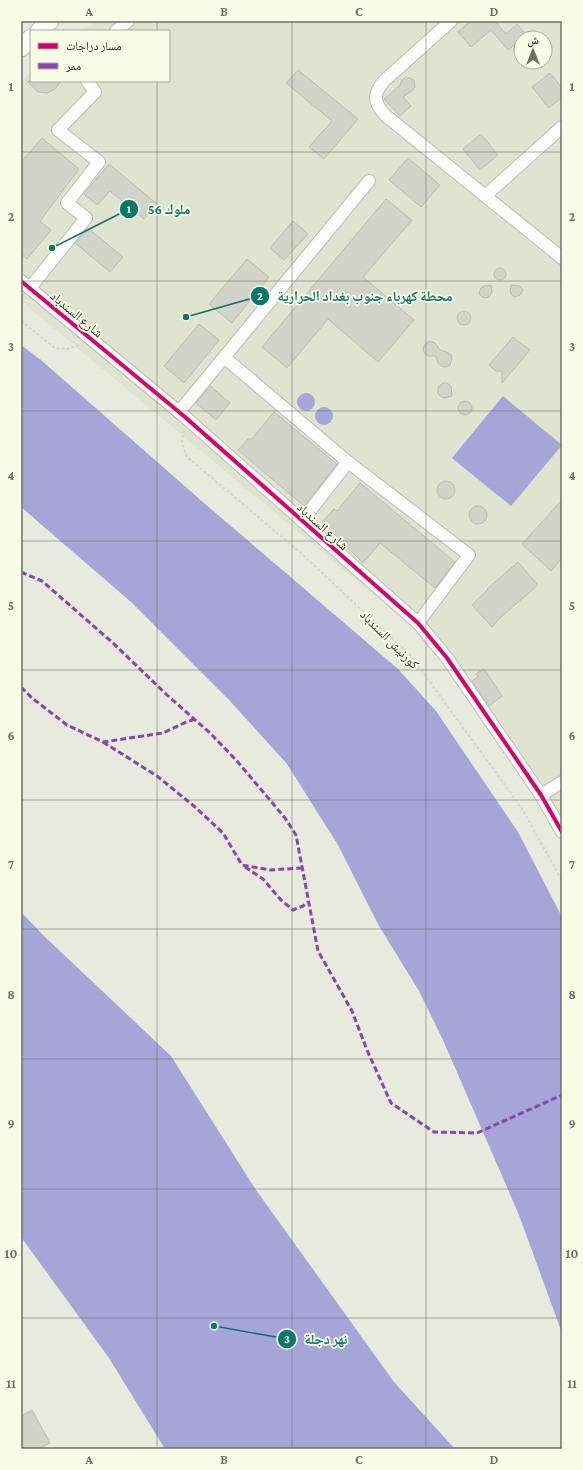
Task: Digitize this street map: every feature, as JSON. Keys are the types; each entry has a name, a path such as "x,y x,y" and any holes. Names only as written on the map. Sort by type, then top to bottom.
{"highway":[{"path":"40,30 50,21"},
{"path":"21,48 30,39"}],"street":[{"path":"117,30 128,21"},
{"path":"451,21 378,87 376,97 378,107 385,115 562,258"},
{"path":"25,284 86,218 67,203 99,162 58,130 95,92 88,82"},
{"path":"485,196 562,126"},
{"path":"182,415 225,358 369,181"},
{"name":"شارع السندباد","path":"25,284 182,415 418,623 447,658 541,795 562,832"},
{"path":"225,358 348,462 469,555 418,623"},
{"path":"302,521 348,462"},
{"path":"541,795 562,782"}],"path":[{"path":"21,321 55,348 67,349 92,340"}],"shaded area":[{"path":"95,21 562,21 562,835 440,650 21,301 21,84 30,72 30,82 170,82 170,30 82,30"}],"water":[{"path":"21,345 41,360 204,503 398,669 436,711 518,832 562,917 562,1333 519,1215 443,1040 419,991 379,926 338,845 287,764 230,701 131,602 21,507"},
{"path":"306,393 312,396 315,402 312,408 306,411 300,408 297,402 300,396"},
{"path":"503,396 562,445 511,506 452,458"},
{"path":"324,407 330,410 333,416 330,422 324,425 318,422 315,416 318,410"},
{"path":"21,912 44,936 171,1056 256,1190 394,1382 455,1449 165,1449 109,1358 21,1237"}],"building":[{"path":"470,21 501,21 497,24 506,34 517,24 522,30 513,30 513,46 508,50 491,30 471,47 458,32"},
{"path":"298,70 358,119 324,159 309,147 332,121 286,83"},
{"path":"550,73 562,88 562,97 549,108 532,87"},
{"path":"406,77 414,80 415,87 403,97 411,106 400,116 384,99 400,85 402,80"},
{"path":"27,81 60,82 55,89 47,93 38,92"},
{"path":"481,134 498,155 480,170 463,149"},
{"path":"42,138 79,169 40,221 51,230 27,259 21,254 21,162"},
{"path":"408,158 440,185 421,207 389,180"},
{"path":"109,164 157,204 144,219 110,191 97,205 84,194"},
{"path":"386,199 412,220 363,277 414,320 378,362 328,319 287,368 262,347"},
{"path":"293,221 308,234 284,260 270,248"},
{"path":"88,228 123,257 110,272 75,243"},
{"path":"247,259 269,277 232,323 209,304"},
{"path":"498,268 502,268 506,274 502,280 498,280 494,276 494,272"},
{"path":"491,285 492,292 489,297 484,298 481,296 479,293 481,288"},
{"path":"511,285 520,286 523,290 520,295 515,297 512,295 510,292"},
{"path":"461,311 467,311 471,315 471,321 467,325 461,325 457,321 457,315"},
{"path":"199,324 219,340 184,383 164,366"},
{"path":"513,337 530,350 502,383 502,371 496,371 489,365"},
{"path":"429,341 435,343 440,350 451,355 452,359 450,365 446,367 441,366 438,363 436,356 429,356 425,354 423,350 424,346"},
{"path":"443,383 447,383 451,386 452,396 443,398 438,394 438,387"},
{"path":"210,386 230,403 216,420 196,403"},
{"path":"462,401 468,401 472,405 472,411 468,415 462,415 458,411 458,405"},
{"path":"274,412 337,464 304,506 238,450 249,438 251,440"},
{"path":"446,481 452,484 455,490 452,496 446,499 440,496 437,490 440,484"},
{"path":"360,483 455,562 435,588 380,543 363,563 322,522 334,509 337,511"},
{"path":"562,500 562,558 551,571 522,544"},
{"path":"478,506 484,509 487,515 484,521 478,524 472,521 469,515 472,509"},
{"path":"518,562 538,585 502,616 492,627 472,605 487,589"},
{"path":"484,669 502,696 489,706 472,681 478,677 476,674"},
{"path":"32,1410 50,1443 38,1449 21,1449 21,1416"}],"marked path":[{"path":"21,572 42,581 113,643 167,695 210,733 237,761 285,818 296,835 318,951 352,1011 367,1050 391,1103 434,1132 477,1133 562,1095"},
{"path":"21,687 32,698 67,725 103,742 163,733 195,719"},
{"path":"103,742 157,776 195,807 223,833 242,865 270,870 302,868"},
{"path":"245,867 263,879 281,900 293,910 308,902"}],"cycle path":[{"path":"21,281 185,417 418,623 447,658 541,795 562,832"}],"place":[{"name":"ملوك 56","path":"52,248"},
{"name":"محطة كهرباء جنوب بغداد الحرارية","path":"186,317"},
{"name":"نهر دجلة","path":"214,1326"}]}
